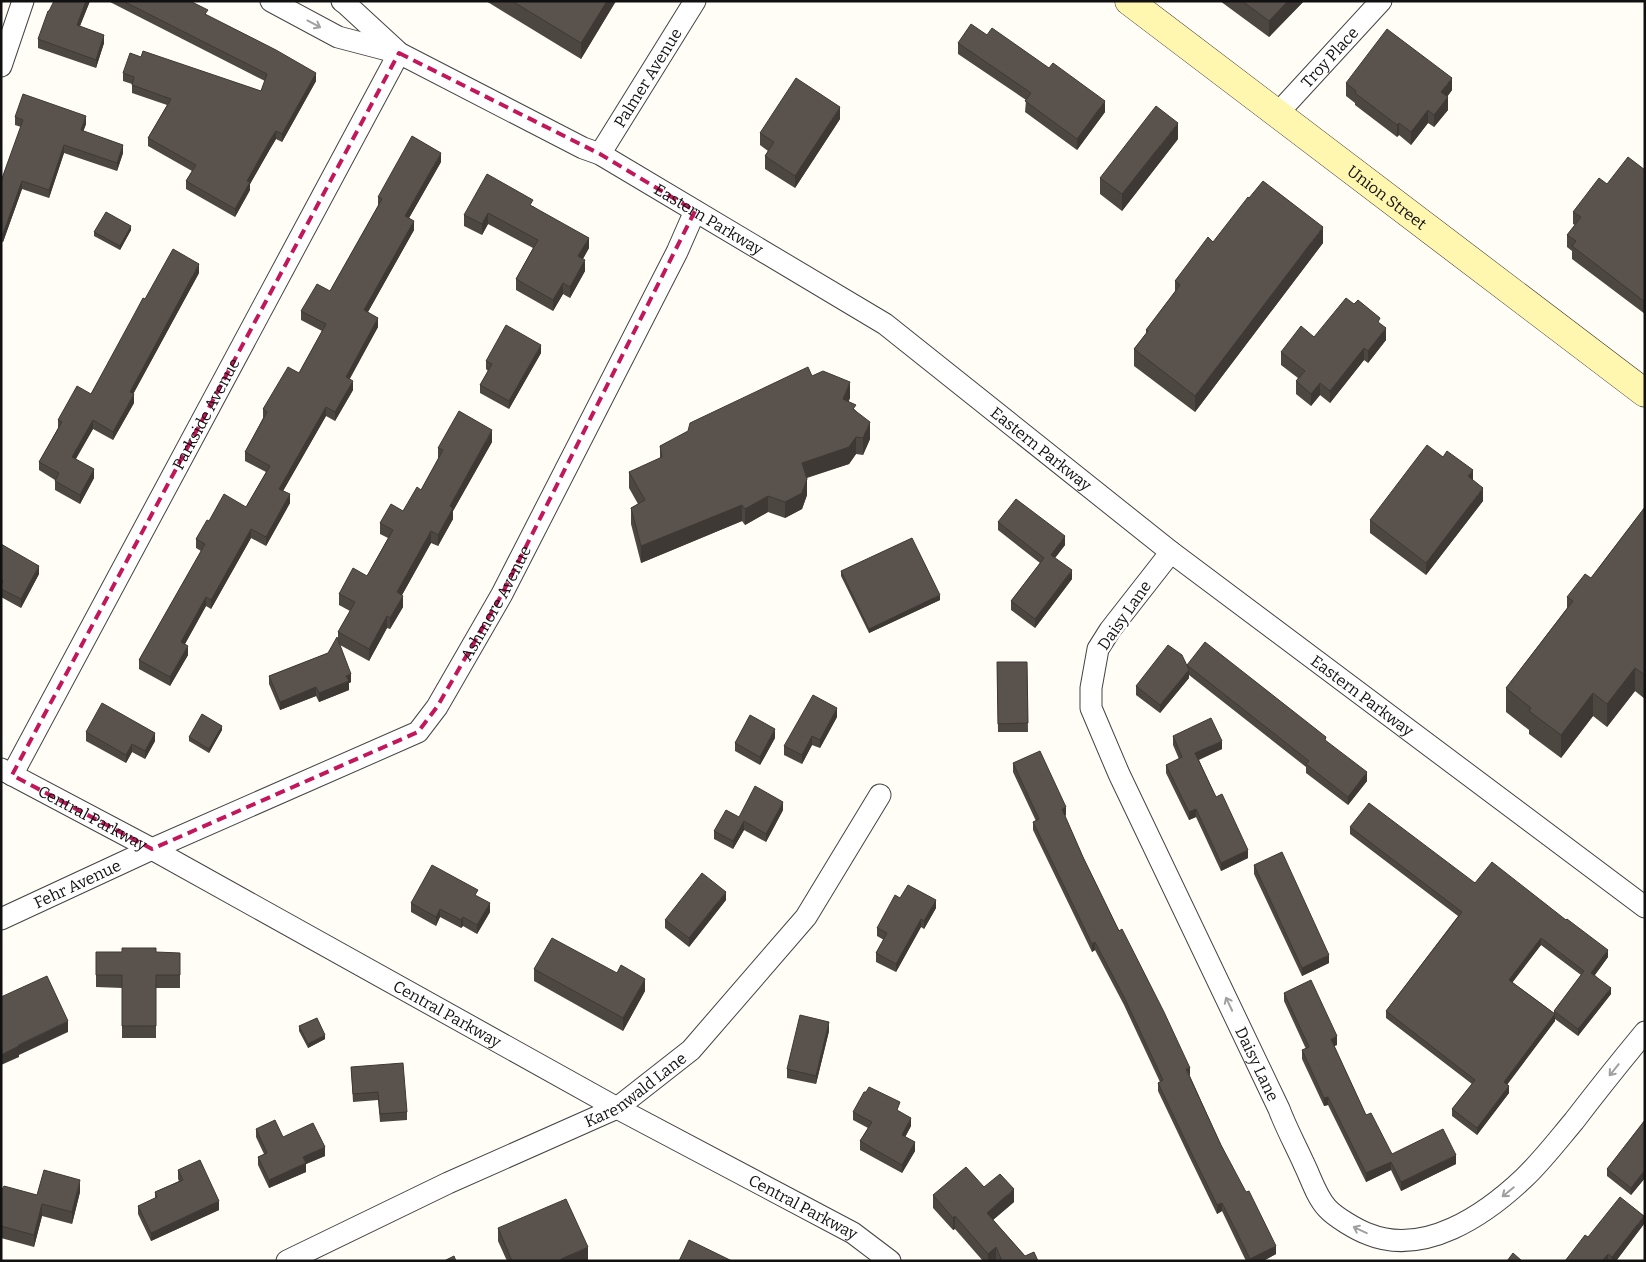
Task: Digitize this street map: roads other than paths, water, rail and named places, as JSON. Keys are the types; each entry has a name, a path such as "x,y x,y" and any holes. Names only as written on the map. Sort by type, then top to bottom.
{"main road":[{"name":"Union Street","path":"1129,1 1645,393"}],"street":[{"path":"1,66 23,1"},
{"name":"Eastern Parkway","path":"271,1 338,37 399,53 583,148 600,154 885,324 1171,552 1645,907"},
{"name":"Eastern Parkway","path":"342,1 399,53"},
{"name":"Palmer Avenue","path":"600,154 695,1"},
{"name":"Troy Place","path":"1278,113 1381,1"},
{"name":"Parkside Avenue","path":"7,772 399,53"},
{"name":"Ashmore Avenue","path":"152,849 418,732 437,707 502,594 696,211"},
{"name":"Daisy Lane","path":"1171,552 1110,630 1098,649 1091,688 1091,708 1119,774 1279,1109 1288,1133 1328,1209 1355,1229 1379,1238 1404,1240 1427,1237 1449,1230 1486,1210 1525,1178 1557,1142 1645,1032"},
{"name":"Central Parkway","path":"7,772 152,849 618,1108 853,1233 890,1261"},
{"name":"Karenwald Lane","path":"287,1261 448,1184 618,1108 691,1050 806,918 880,795"},
{"name":"Fehr Avenue","path":"1,919 152,849"}]}
